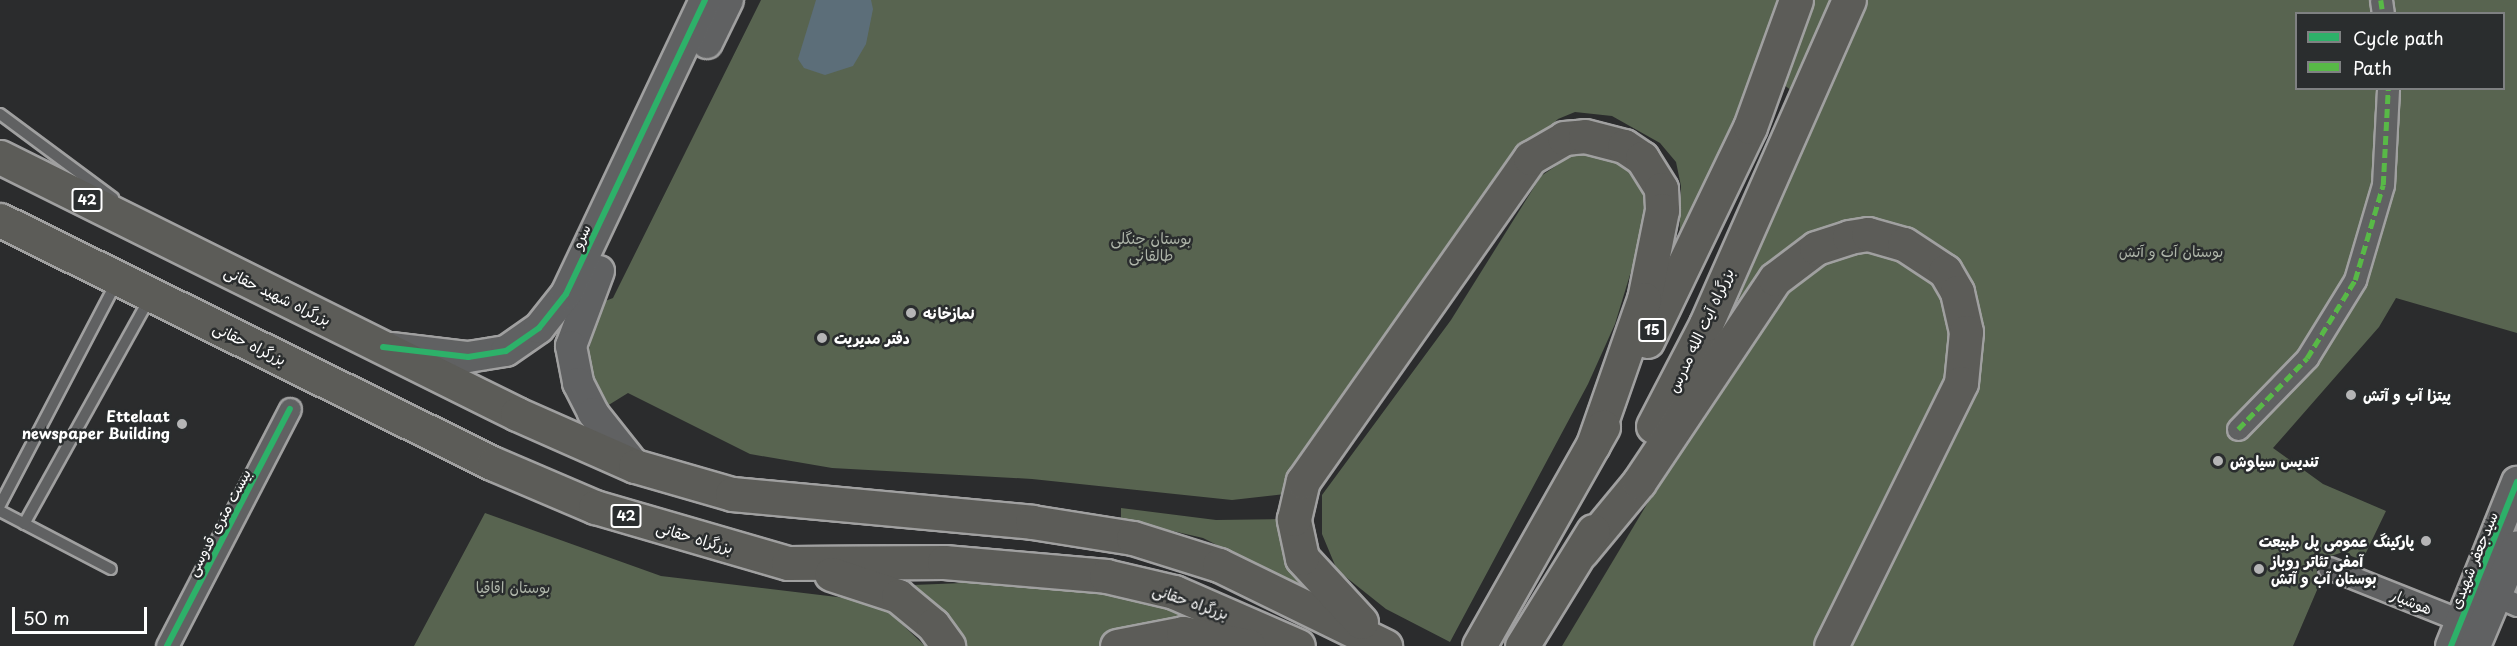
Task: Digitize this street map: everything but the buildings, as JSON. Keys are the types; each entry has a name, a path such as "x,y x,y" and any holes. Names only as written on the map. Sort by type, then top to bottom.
{"highway":[{"name":"15","path":"1479,643 1593,446 1723,188 1796,0"},
{"name":"بزرگراه آیت الله مدرس","path":"1522,646 1582,551 1706,324 1848,0"},
{"path":"1385,646 1328,591 1302,558 1296,499 1316,459 1530,158 1564,138 1585,136 1624,146 1642,158 1661,189 1662,210 1644,299 1593,446"},
{"name":"42","path":"0,157 173,243"},
{"name":"بزرگراه حقانی","path":"0,220 494,464 585,503 788,563 944,562 1106,576 1174,592 1298,646"},
{"path":"1582,551 1640,482 1775,279 1816,248 1849,237 1868,234 1904,244 1945,271 1957,292 1966,332 1961,383 1831,646"},
{"name":"بزرگراه شهید حقانی","path":"173,243 383,347"},
{"name":"42","path":"383,347 635,466 732,494 1032,522 1133,538 1219,566 1385,646"},
{"path":"788,563 898,596 933,625 948,646"},
{"path":"1117,646 1183,633 1249,646"}],"street":[{"name":"سرو","path":"383,347 468,357 506,351 539,328 566,294 705,0"},
{"name":"سرو","path":"635,466 593,413 578,382 571,346 583,302 728,0"},
{"path":"2238,429 2307,358 2351,289 2383,185 2388,90"},
{"name":"بیست متری قدوسی","path":"167,646 290,409"},
{"name":"سیدجعفر شهیدی","path":"2496,596 2517,482"},
{"name":"سیدجعفر شهیدی","path":"2468,636 2496,596 2517,546"},
{"name":"هوشیار","path":"2329,568 2468,636"}],"lane":[{"path":"0,114 173,243"},
{"path":"0,505 119,278"},
{"path":"24,524 152,295"},
{"path":"0,511 111,569"}],"green space":[{"name":"بوستان جنگلی طالقانی","path":"761,0 1778,0 1729,144 1679,250 1681,186 1676,162 1660,143 1612,116 1575,112 1558,119 1526,150 1285,494 1232,500 1032,479 832,468 750,454 628,393 607,406 591,374 589,349 600,303 613,298"},
{"path":"1813,0 1833,0 1795,93 1784,85"},
{"name":"بوستان آب و آتش","path":"1865,0 2517,0 2517,333 2396,298 2379,327 2273,448 2323,484 2386,511 2362,561 2343,552 2319,560 2323,576 2293,646 1846,646 1942,458 1958,271 1934,243 1911,229 1861,218 1799,240 1737,303"},
{"path":"1581,149 1623,156 1648,195 1640,242 1615,324 1588,384 1450,642 1386,609 1337,570 1322,534 1322,495 1451,320 1541,176"},
{"path":"1880,245 1936,281 1954,330 1947,391 1818,646 1562,646 1765,307 1826,250"},
{"path":"1121,508 1216,520 1284,519 1328,601 1203,538 1121,519"},
{"name":"بوستان اقاقیا","path":"485,513 661,576 862,600 889,612 925,646 414,646"},
{"path":"1012,581 1098,589 1220,620 1099,646 962,646 942,612 913,585"}],"water":[{"path":"816,0 871,0 873,9 866,44 853,66 825,75 804,68 798,59"}],"marked path":[{"path":"2381,0 2383,12"},
{"path":"2238,429 2307,358 2355,280 2383,185 2388,90"}],"cycle path":[{"path":"383,347 468,357 506,351 539,328 566,294 705,0"},
{"path":"167,646 290,409"},
{"path":"2451,646 2517,482"}],"place":[{"name":"نمازخانه","path":"911,313"},
{"name":"دفتر مدیریت","path":"822,338"},
{"name":"پیتزا آب و آتش","path":"2351,395"},
{"name":"Ettelaat newspaper Building","path":"182,424"},
{"name":"تندیس سیاوش","path":"2218,461"},
{"name":"پارکینگ عمومی پل طبیعت","path":"2426,541"},
{"name":"آمفی تئاتر روباز بوستان آب و آتش","path":"2259,569"}]}
